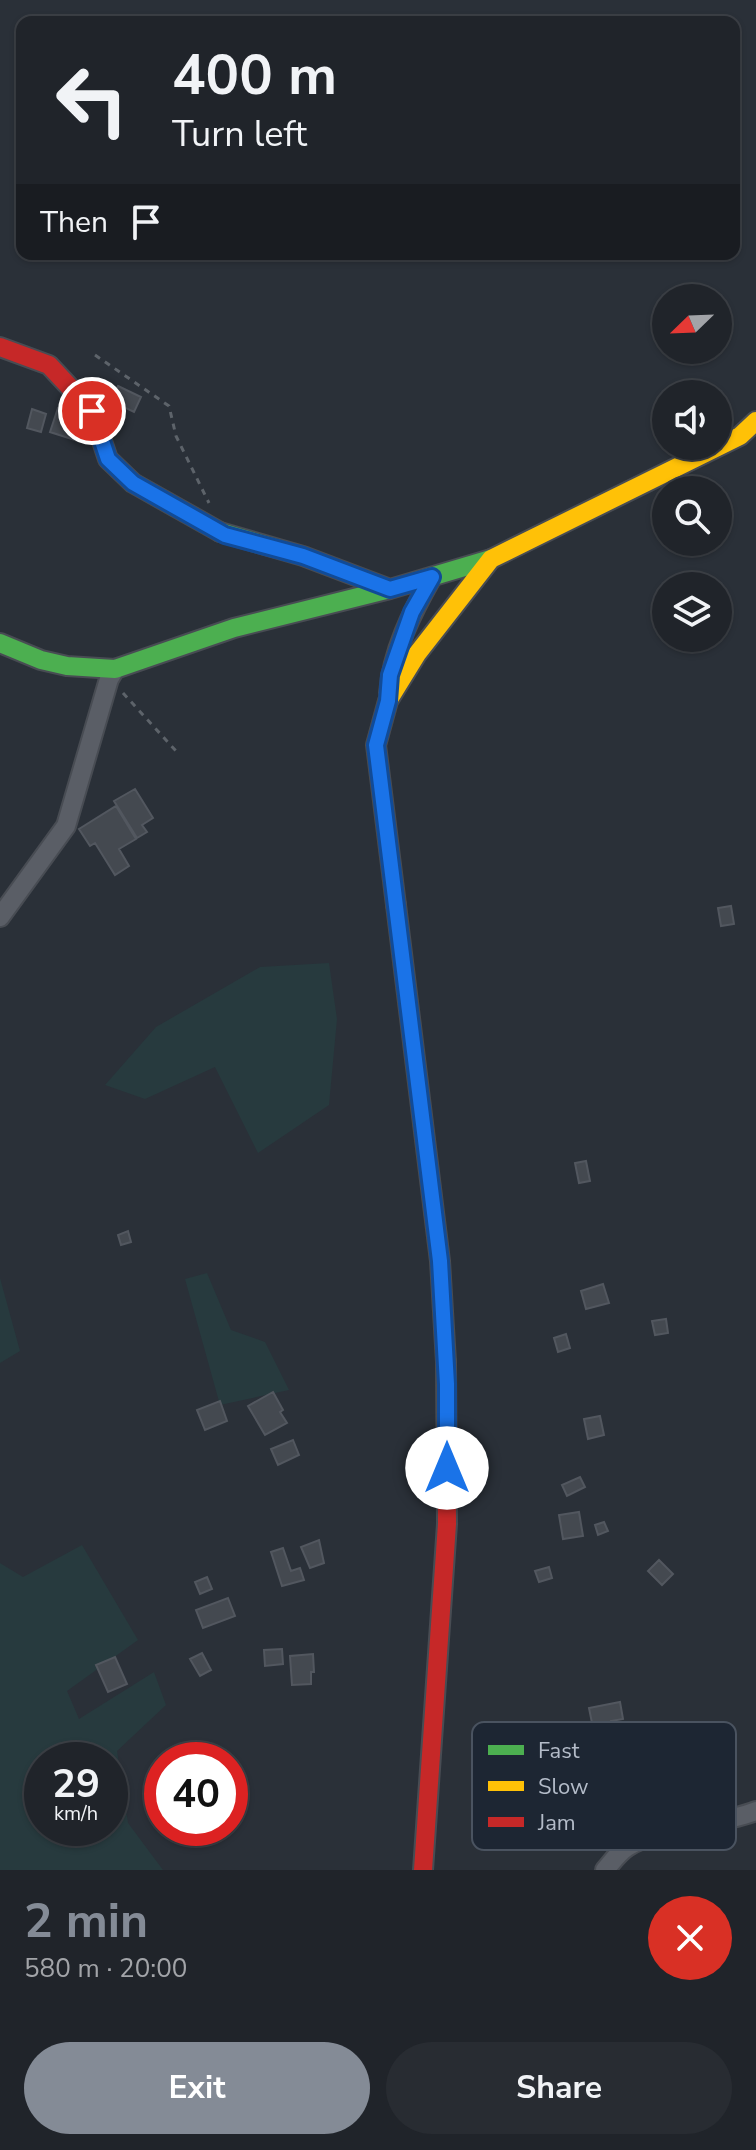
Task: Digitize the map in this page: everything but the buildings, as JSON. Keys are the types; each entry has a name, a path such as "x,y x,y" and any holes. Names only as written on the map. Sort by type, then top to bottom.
{"street":[{"path":"0,347 49,365 92,411 108,459 133,483 225,535 303,556 390,589"},
{"path":"0,643 41,660 112,674 234,628 390,589 491,559 740,436 756,421"},
{"path":"388,701 417,654 491,559"},
{"path":"423,1870 447,1524 447,1384 440,1261 376,745 388,701 390,675 408,624 432,577"},
{"path":"0,917 66,826 112,674"},
{"path":"736,1818 756,1811"},
{"path":"605,1870 624,1850"}],"path":[{"path":"95,355 169,406 176,436 211,507"},
{"path":"112,674 176,751"}],"green space":[{"path":"329,963 337,1019 329,1105 258,1153 215,1067 145,1099 105,1085 156,1027 260,967"},
{"path":"207,1273 231,1330 265,1342 289,1390 220,1405 185,1279"},
{"path":"0,1278 20,1351 0,1363"},
{"path":"82,1545 138,1640 67,1691 79,1719 154,1672 166,1705 127,1742 24,1742 24,1846 128,1846 128,1823 163,1870 0,1870 0,1563 23,1577"}],"traffic: fast":[{"path":"220,532 303,556 390,589"},
{"path":"0,643 41,660 67,666 115,669 234,628 390,589 491,559"},
{"path":"396,905 440,1261 446,1362"}],"traffic: slow":[{"path":"396,905 376,745 388,701 417,654 491,559 740,436 756,421"}],"traffic: jam":[{"path":"0,347 49,365 92,411 108,459 133,483 220,532"},
{"path":"423,1870 447,1524 446,1362"}],"route":[{"path":"92,411 108,459 133,483 225,535 303,556 390,589 432,577 412,612 390,675 388,701 376,745 440,1261 447,1384 447,1468"}]}
